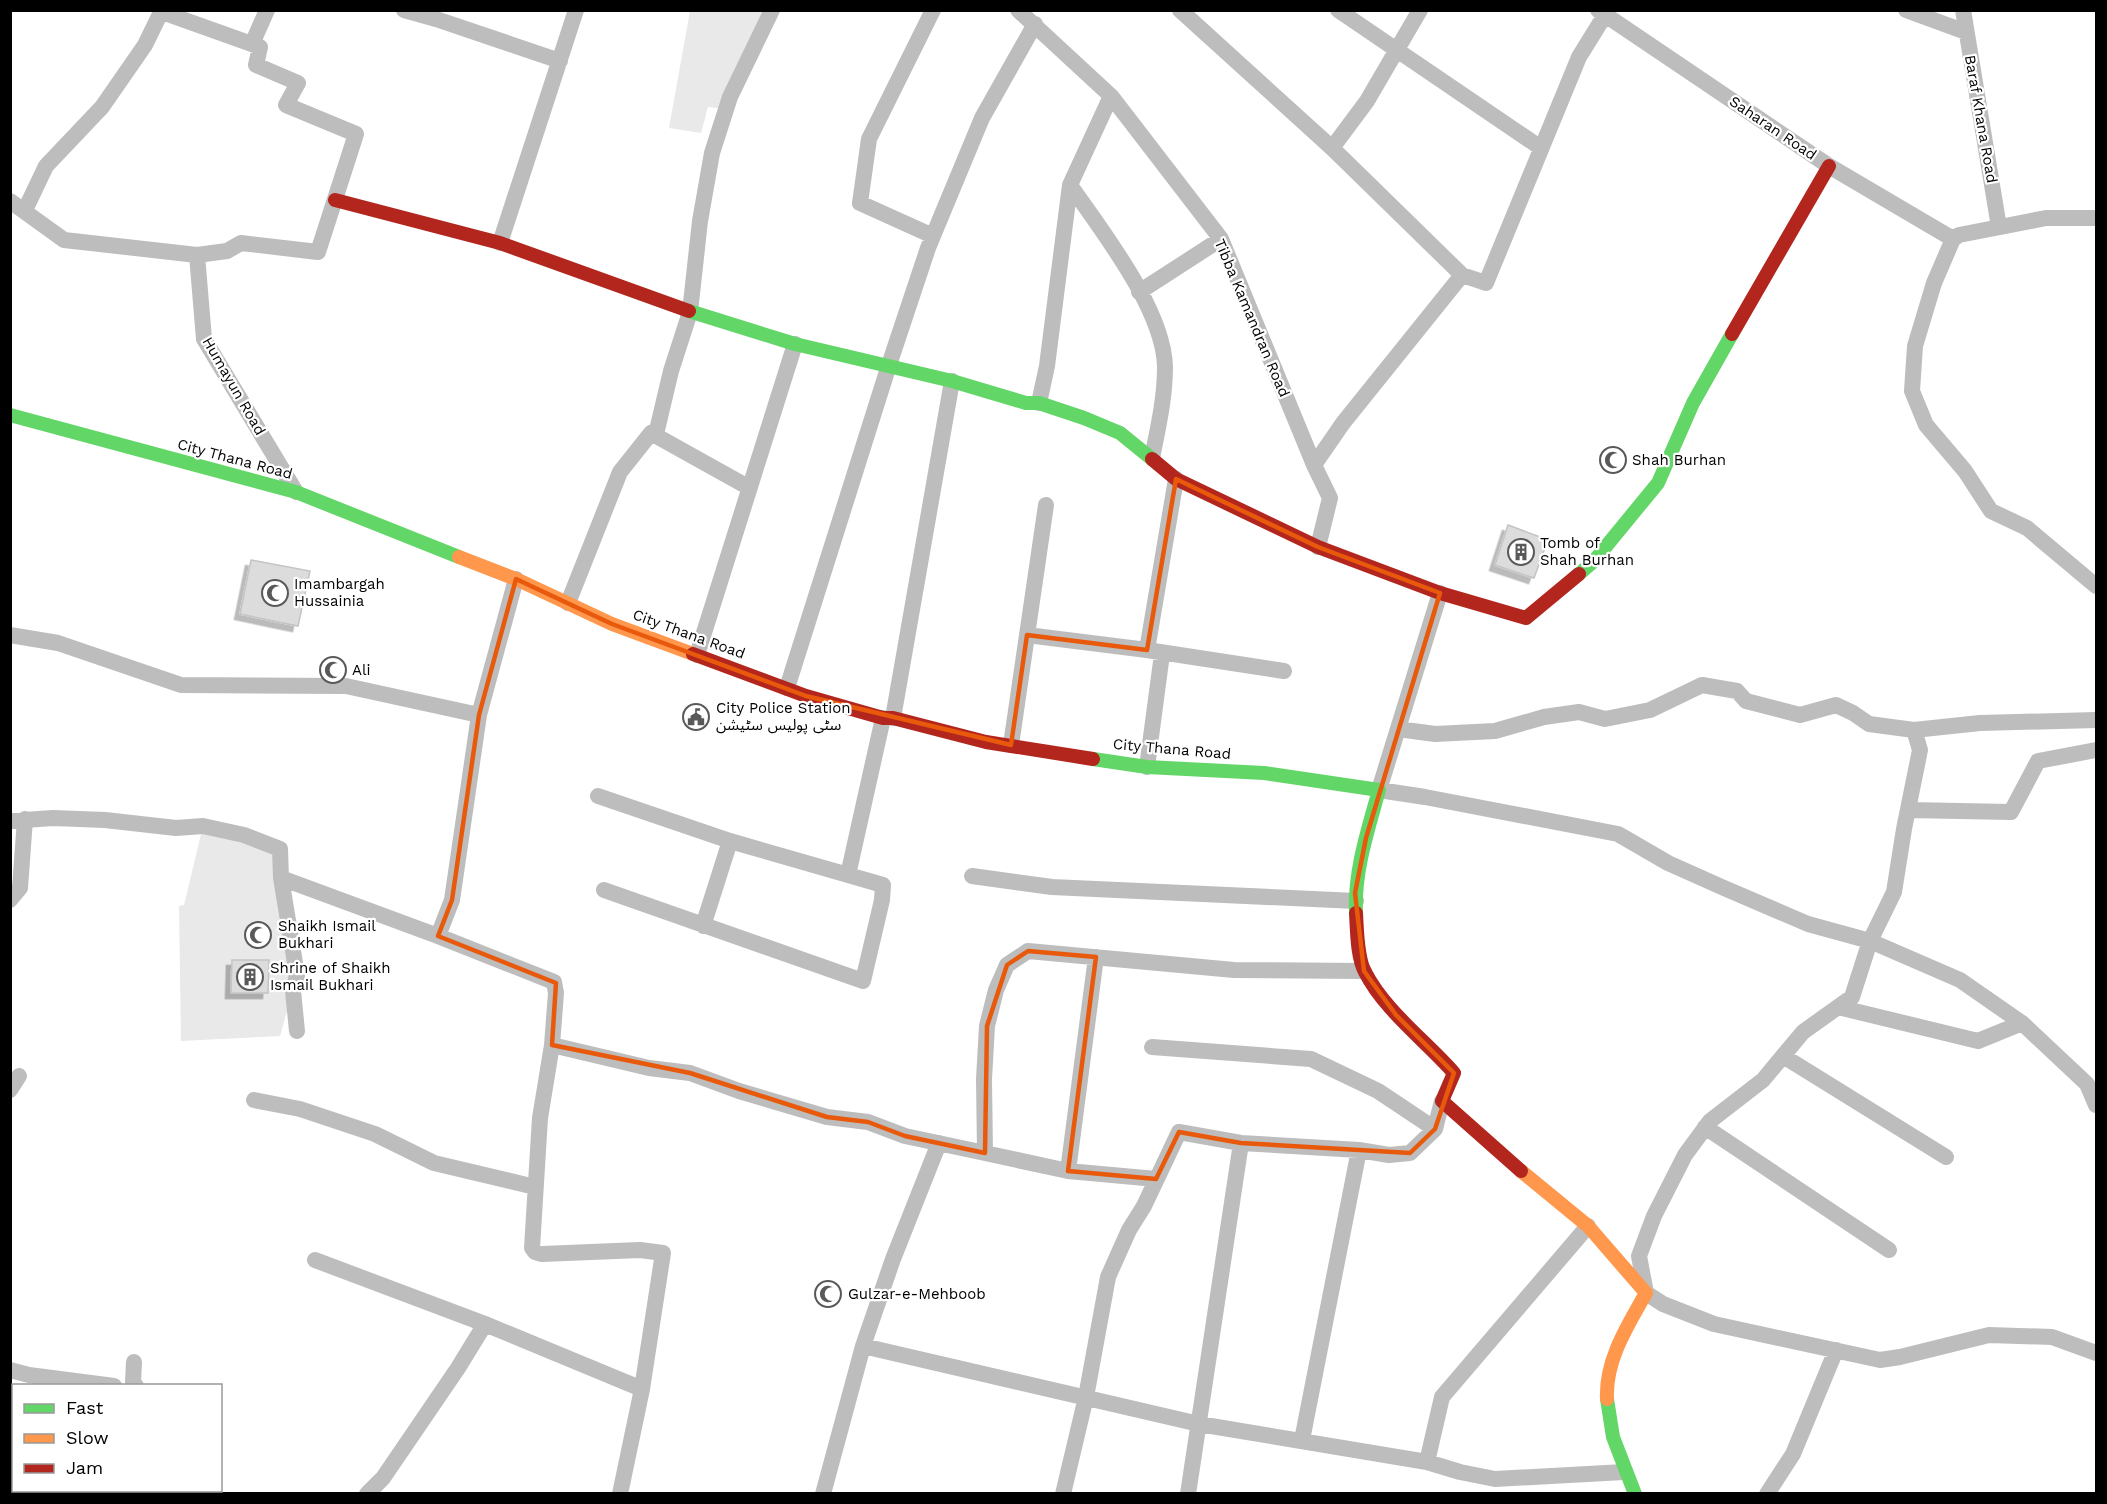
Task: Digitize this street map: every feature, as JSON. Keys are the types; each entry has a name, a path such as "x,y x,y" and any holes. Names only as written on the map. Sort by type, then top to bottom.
{"street":[{"path":"252,44 267,10"},
{"path":"404,10 560,61"},
{"path":"500,243 576,10"},
{"path":"568,603 620,472 651,433 657,430 671,371 690,312 700,222 712,153 730,97 772,10"},
{"path":"933,10 869,139 860,203 933,236"},
{"name":"Tibba Kamandran Road","path":"1018,10 1111,96 1221,239 1314,465 1330,498 1318,547"},
{"path":"1180,10 1332,148 1462,275 1486,283 1579,57 1602,13"},
{"path":"1338,10 1541,148"},
{"path":"1332,148 1367,101 1420,10"},
{"path":"1906,10 1966,32"},
{"name":"Baraf Khana Road","path":"1963,10 1999,227"},
{"path":"162,11 260,47 256,65 298,83 286,105 356,134 318,252 241,243 227,251 197,255 64,240 18,206 46,166 102,107 145,45 162,11"},
{"name":"Saharan Road","path":"1602,13 1829,166 1953,239"},
{"path":"787,688 889,365 933,236 982,118 1035,24"},
{"path":"1039,403 1047,366 1070,185 1111,96"},
{"path":"335,200 500,243 690,312 795,344 952,381 1026,403 1039,403 1084,418 1120,432 1176,478 1318,547 1440,593 1526,618 1594,561 1658,483 1693,403 1829,166"},
{"path":"1070,185 1124,263 1156,325 1165,365 1162,402 1152,458"},
{"path":"2097,218 2046,218 1959,235 1953,239 1934,283 1915,346 1912,391 1926,425 1965,471 1991,511 2027,528 2097,586"},
{"path":"1139,292 1221,239"},
{"name":"Humayun Road","path":"197,255 204,339 296,492"},
{"path":"1314,465 1343,423 1462,275"},
{"path":"697,655 748,487 795,344"},
{"path":"848,875 888,718 952,381"},
{"name":"City Thana Road","path":"10,415 296,492 516,579 612,624 806,696 986,742 1147,766 1264,773 1379,790"},
{"path":"651,433 748,487"},
{"path":"1147,766 1155,652 1176,478"},
{"path":"1011,745 1046,506"},
{"path":"438,936 452,900 479,715 516,579"},
{"path":"1063,1494 1086,1397 1108,1278 1129,1230 1144,1206 1179,1132 1240,1143 1359,1150 1389,1155 1410,1153 1435,1130 1442,1101 1454,1073 1432,1048 1396,1015 1364,971 1357,933 1355,893 1379,790 1440,593"},
{"path":"10,635 58,643 181,685 346,686 479,715"},
{"path":"1027,635 1284,671"},
{"path":"1398,729 1435,734 1495,731 1544,717 1579,712 1605,719 1650,710 1702,685 1737,691 1746,702 1800,715 1836,705 1869,724 1914,730 1980,723 2097,720"},
{"path":"1635,1494 1624,1472 1608,1421 1607,1379 1623,1335 1646,1293 1639,1256 1654,1216 1685,1155 1705,1127 1763,1080 1803,1032 1852,997 1870,941 1894,892 1920,750 1914,730"},
{"path":"1908,810 2011,812 2038,761 2097,750"},
{"path":"1379,790 1618,834 1668,863 1808,924 1870,941 1960,980 2022,1023 2087,1084 2096,1100"},
{"path":"598,796 730,841 883,885 882,900 862,981 604,890"},
{"path":"10,900 20,888 18,820 105,820 176,828 203,826 244,835 280,849 281,878 297,975 293,991 297,1031"},
{"path":"703,926 730,841"},
{"path":"972,876 1052,887 1356,901"},
{"path":"281,878 554,982 556,993 552,1045 540,1118 532,1248 535,1252 542,1254 640,1250 663,1253 642,1389 620,1494"},
{"path":"985,1153 984,1078 987,1026 996,990 1007,965 1028,951 1233,970 1364,971"},
{"path":"1068,1171 1096,957"},
{"path":"1838,1007 1978,1041 2022,1023"},
{"path":"552,1045 649,1068 690,1073 740,1091 827,1117 868,1122 905,1136 1068,1171 1156,1179"},
{"path":"1152,1047 1311,1059 1378,1091 1435,1130"},
{"path":"1783,1056 1946,1157"},
{"path":"254,1100 300,1109 375,1134 434,1163 535,1187"},
{"path":"1442,1101 1503,1156 1588,1226 1646,1293 1663,1304 1714,1324 1880,1360 1989,1335 2052,1337 2097,1353"},
{"path":"1705,1127 1889,1250"},
{"path":"823,1494 863,1346 893,1259 939,1143"},
{"path":"1188,1494 1240,1143"},
{"path":"1302,1440 1359,1150"},
{"path":"1427,1462 1442,1397 1588,1226"},
{"path":"315,1260 485,1324 642,1389"},
{"path":"367,1494 383,1478 485,1324"},
{"path":"863,1346 1199,1424 1427,1462 1495,1479 1624,1472"},
{"path":"1767,1494 1793,1454 1836,1350"},
{"path":"134,1384 135,1362"},
{"path":"10,1370 29,1375 99,1384"}],"highlighted area":[{"path":"1176,479 1318,547 1440,593 1366,838 1355,893 1364,971 1396,1015 1454,1073 1435,1129 1410,1153 1241,1143 1179,1132 1156,1179 1068,1171 1096,957 1028,951 1007,965 987,1026 985,1153 905,1136 868,1122 827,1117 690,1073 552,1045 556,983 438,936 452,900 479,715 516,579 612,624 806,696 1011,745 1027,635 1147,650"}],"shaded area":[{"path":"690,11 772,11 726,109 708,107 701,133 669,128"},
{"path":"203,826 280,849 297,975 280,1036 181,1041 179,906 184,905"}],"building":[{"name":"Tomb of Shah Burhan","path":"1508,525 1548,540 1534,578 1495,565"},
{"name":"Imambargah Hussainia","path":"251,560 310,571 298,626 240,614"},
{"name":"Shrine of Shaikh Ismail Bukhari","path":"232,960 269,960 268,993 231,993"}],"traffic: fast":[{"path":"689,311 795,344 952,381 1026,403 1039,403 1120,433 1152,459"},
{"path":"1579,574 1594,561 1658,483 1693,403 1732,334"},
{"path":"10,415 296,492 459,557"},
{"path":"1093,759 1147,767 1264,773 1379,790 1359,866 1356,913"},
{"path":"1607,1399 1613,1437 1635,1494"}],"traffic: slow":[{"path":"459,557 516,579 612,624 693,654"},
{"path":"1521,1171 1588,1226 1646,1293 1619,1343 1610,1370 1607,1399"}],"traffic: jam":[{"path":"1732,334 1829,166"},
{"path":"335,200 500,243 689,311"},
{"path":"1152,459 1176,479 1318,547 1440,593 1526,618 1579,574"},
{"path":"693,654 806,696 883,718 893,718 986,742 1093,759"},
{"path":"1356,913 1360,959 1373,986 1395,1013 1454,1073 1442,1101 1521,1171"}],"place":[{"name":"Shah Burhan","path":"1613,460"},
{"name":"Tomb of Shah Burhan","path":"1521,552"},
{"name":"Imambargah Hussainia","path":"275,593"},
{"name":"Ali","path":"333,670"},
{"name":"City Police Station سٹی پولیس سٹیشن","path":"696,717"},
{"name":"Shaikh Ismail Bukhari","path":"258,935"},
{"name":"Shrine of Shaikh Ismail Bukhari","path":"250,977"},
{"name":"Gulzar-e-Mehboob","path":"828,1294"}]}
